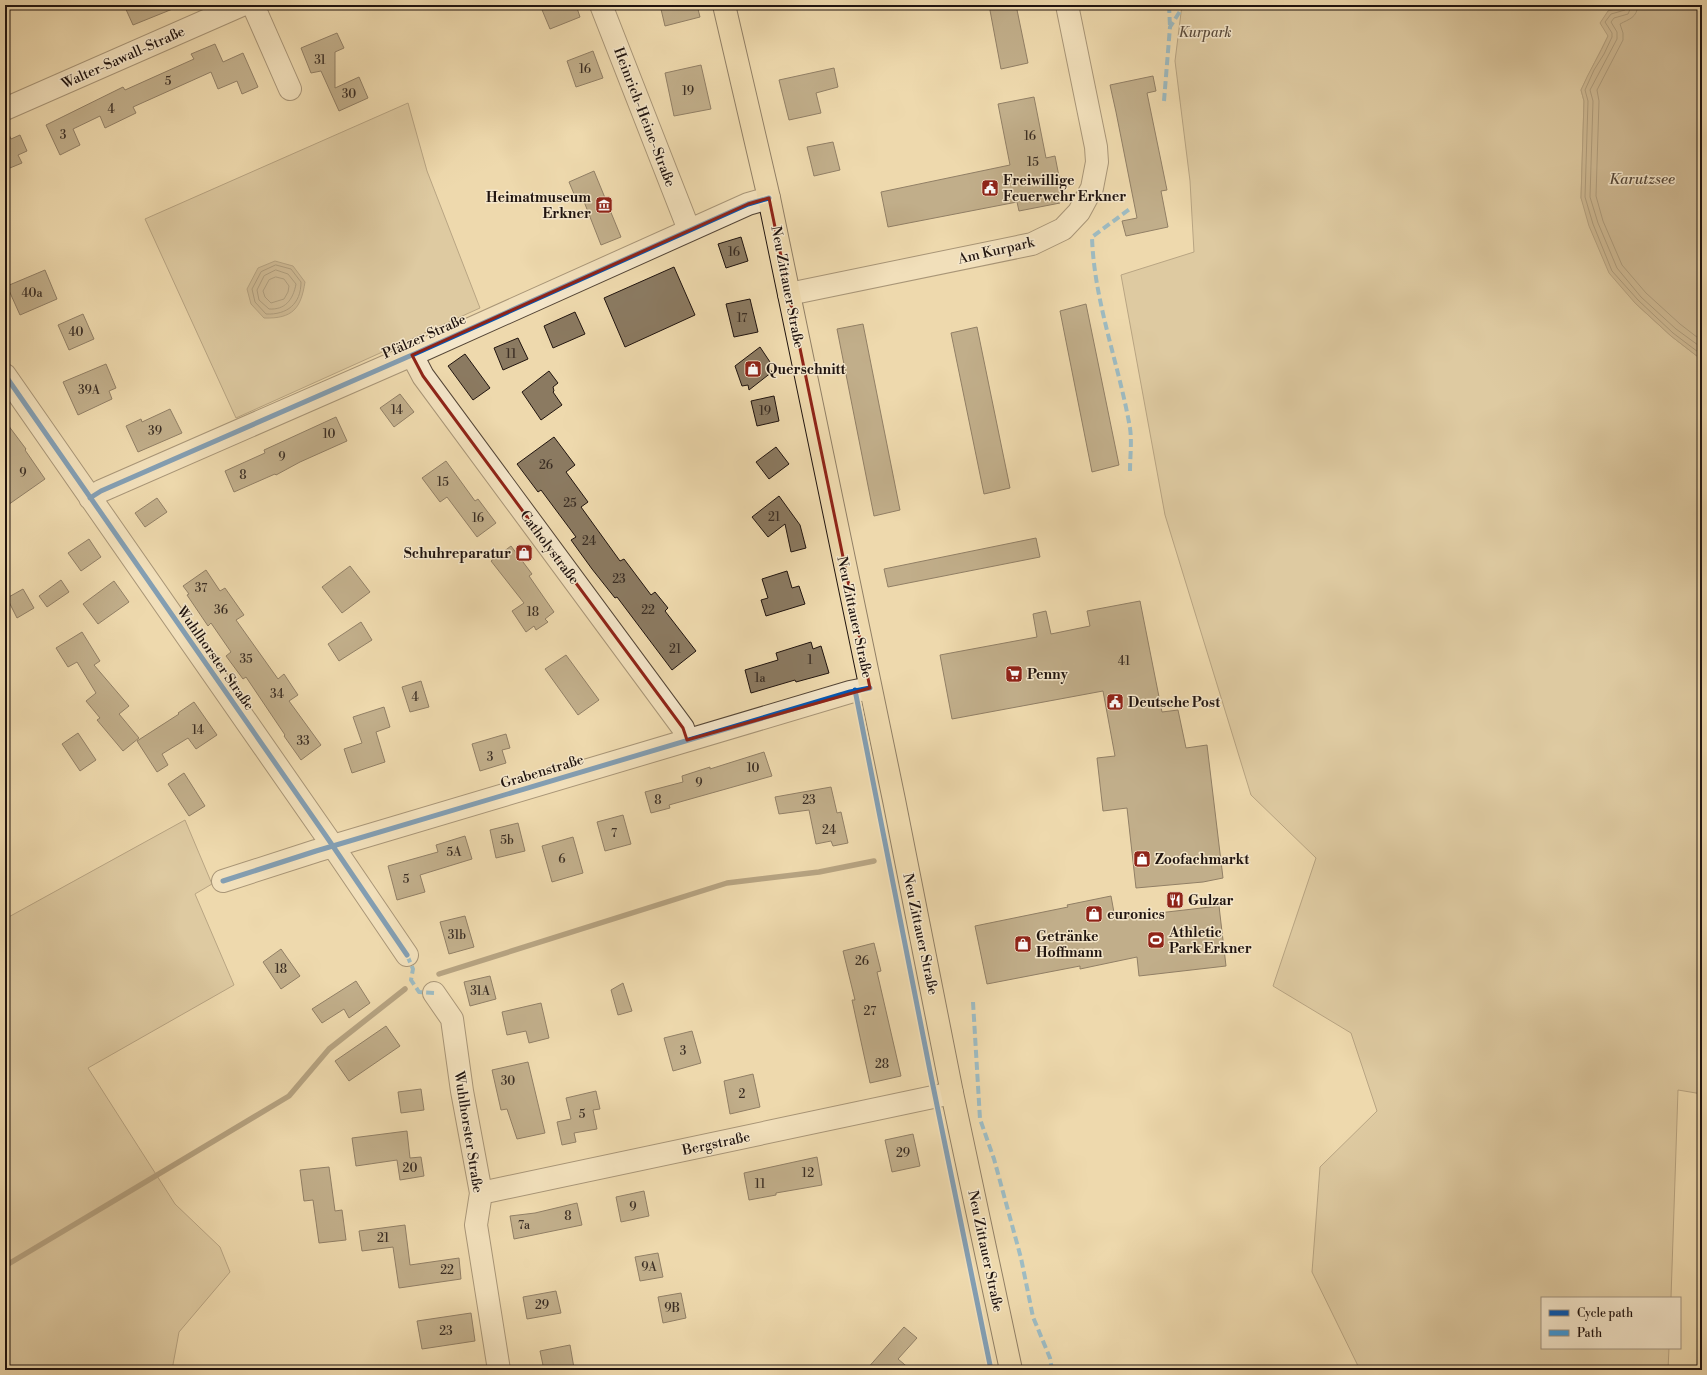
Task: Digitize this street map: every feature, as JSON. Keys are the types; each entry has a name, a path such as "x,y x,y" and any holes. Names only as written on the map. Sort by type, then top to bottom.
{"main road":[{"name":"Neu Zittauer Straße","path":"724,5 769,198 935,1003 952,1093 1011,1370"}],"street":[{"name":"Walter-Sawall-Straße","path":"5,109 242,5"},
{"path":"253,5 290,89"},
{"name":"Heinrich-Heine-Straße","path":"601,5 689,230"},
{"name":"Am Kurpark","path":"789,294 1032,244 1063,229 1079,212 1092,188 1097,162 1096,147 1067,5"},
{"name":"Pfälzer Straße","path":"90,498 101,491 412,355 689,230 748,204 769,198"},
{"name":"Catholystraße","path":"412,355 423,376 683,728 687,740"},
{"name":"Wuhlhorster Straße","path":"5,375 334,847 407,955"},
{"name":"Grabenstraße","path":"223,881 687,740 850,692 870,688"},
{"name":"Wuhlhorster Straße","path":"434,993 452,1019 462,1091 481,1193 476,1224 499,1370"},
{"name":"Bergstraße","path":"481,1193 952,1093"}],"highlighted area":[{"path":"769,198 870,688 687,740 683,728 423,376 412,355 748,204"}],"green space":[{"name":"Kurpark","path":"1182,5 1629,5 1608,11 1608,36 1581,90 1584,101 1581,198 1635,303 1671,336 1702,360 1702,1094 1678,1090 1671,1297 1541,1297 1541,1349 1669,1349 1668,1370 1360,1370 1312,1272 1320,1167 1377,1111 1351,1033 1273,986 1316,858 1251,795 1165,515 1121,275 1194,252 1190,181 1175,61"},
{"path":"408,103 427,171 480,308 236,418 145,219"},
{"path":"185,820 212,884 195,894 234,985 88,1068 175,1204 220,1247 230,1272 179,1332 172,1370 5,1370 5,919"}],"water":[{"name":"Karutzsee","path":"1629,5 1702,5 1702,360 1671,336 1635,303 1609,273 1589,226 1581,198 1584,101 1581,90 1608,36 1600,23 1608,11"},
{"path":"275,261 293,266 305,282 301,299 294,310 289,314 282,316 264,318 251,304 247,289 258,268"}],"building":[{"path":"124,5 180,5 180,6 133,25"},
{"path":"540,5 576,5 580,17 550,29"},
{"path":"660,5 697,5 700,17 665,26"},
{"path":"989,5 1016,5 1028,63 1001,69"},
{"path":"337,33 344,48 335,52 335,88 359,77 368,98 339,111 321,71 311,73 301,48"},
{"path":"215,44 223,62 243,53 258,87 242,94 237,81 218,89 211,72 133,107 136,113 105,128 100,116 73,129 80,145 60,155 46,125 123,87 125,90 194,59 191,54"},
{"path":"593,51 603,78 576,87 567,61"},
{"path":"701,65 711,109 674,116 665,73"},
{"path":"834,68 838,87 816,93 821,113 789,120 779,80"},
{"path":"1153,76 1156,91 1147,93 1167,190 1161,191 1168,227 1126,236 1122,221 1137,218 1110,85"},
{"path":"1034,97 1046,158 1055,156 1063,197 1058,197 1060,203 1019,211 1017,202 888,227 881,192 1010,165 998,104"},
{"path":"5,126 11,139 20,135 27,151 18,155 22,163 5,170"},
{"path":"833,142 840,170 814,176 807,147"},
{"path":"594,171 621,237 601,245 583,199 577,201 569,182"},
{"path":"741,237 748,261 726,268 718,244"},
{"path":"674,267 695,315 625,347 604,298"},
{"path":"45,270 57,299 20,315 7,286"},
{"path":"750,299 758,332 734,337 726,304"},
{"path":"1086,304 1119,465 1092,472 1060,311"},
{"path":"575,312 585,334 553,348 544,326"},
{"path":"83,314 94,339 69,350 58,325"},
{"path":"863,324 900,510 874,516 837,329"},
{"path":"977,327 1010,488 984,494 951,333"},
{"path":"518,338 528,359 503,370 494,348"},
{"name":"Querschnitt","path":"760,347 770,362 769,368 772,372 749,390 748,385 742,386 735,366"},
{"path":"465,354 490,388 473,400 448,366"},
{"path":"106,364 116,388 109,391 112,399 78,415 63,382"},
{"path":"549,371 558,383 553,387 553,392 562,405 541,420 522,392"},
{"path":"400,394 414,412 394,427 380,408"},
{"path":"774,396 779,421 757,426 751,401"},
{"path":"170,409 182,433 138,452 126,426 141,419 142,422"},
{"path":"336,417 347,441 300,462 276,475 275,474 234,492 225,471 265,453 264,450"},
{"path":"5,421 26,449 25,450 45,479 5,507"},
{"path":"554,437 575,465 566,472 588,502 581,507 620,561 624,559 651,595 655,592 668,608 665,611 696,651 672,670 617,597 615,598 592,569 571,540 576,537 541,490 538,492 517,464"},
{"path":"776,447 789,464 769,479 756,462"},
{"path":"446,461 475,501 478,499 496,523 477,537 447,497 440,502 422,478"},
{"path":"779,496 800,525 806,548 791,552 785,524 768,537 752,517"},
{"path":"157,498 167,512 145,527 135,513"},
{"path":"1036,538 1040,557 888,587 884,569"},
{"path":"89,539 101,557 81,571 68,553"},
{"path":"511,546 532,574 529,576 554,612 545,619 548,622 536,630 534,626 526,632 512,611 524,603 491,561"},
{"path":"350,566 370,592 342,613 322,587"},
{"path":"206,570 220,591 225,588 244,615 236,620 278,679 284,674 298,695 289,701 321,745 301,760 246,677 243,679 226,656 231,652 211,623 208,626 187,595 189,594 183,586"},
{"path":"787,571 792,588 799,586 805,604 766,616 761,600 768,598 762,579"},
{"path":"61,580 69,592 47,607 39,596"},
{"path":"114,581 129,602 98,624 83,604"},
{"path":"23,589 34,608 17,618 7,598"},
{"path":"1140,601 1162,712 1178,710 1186,748 1207,745 1223,878 1203,882 1136,888 1127,808 1103,811 1097,758 1115,756 1103,691 952,719 940,655 1037,637 1033,614 1046,611 1051,634 1090,626 1087,611"},
{"path":"361,622 372,640 339,661 328,644"},
{"path":"82,632 100,661 94,665 129,706 119,714 139,738 123,751 97,720 100,718 86,701 96,693 77,662 68,667 56,648"},
{"path":"811,642 813,649 821,646 829,673 796,682 795,680 751,693 745,670 778,660 776,653"},
{"path":"566,655 599,700 578,715 545,669"},
{"path":"421,681 429,707 410,712 402,687"},
{"path":"194,702 217,735 196,749 188,738 162,754 168,765 157,772 137,741 179,714 178,713"},
{"path":"384,707 390,727 376,732 385,762 352,773 344,749 362,743 353,717"},
{"path":"78,733 96,760 80,771 62,744"},
{"path":"506,734 510,748 502,750 506,763 480,771 472,744"},
{"path":"764,752 772,776 669,805 670,808 651,813 645,792 683,782 682,776"},
{"path":"184,773 205,806 189,816 168,784"},
{"path":"831,787 837,813 841,812 848,843 833,846 831,841 816,844 809,810 779,814 775,797"},
{"path":"623,815 631,844 605,851 597,822"},
{"path":"518,823 525,851 496,858 490,830"},
{"path":"465,836 472,859 420,875 425,892 397,900 388,866 438,852 436,845"},
{"path":"573,837 583,873 552,882 542,846"},
{"path":"1111,896 1115,918 1219,906 1226,966 1139,976 1137,957 1080,969 1080,966 987,984 975,926 1068,907 1067,905"},
{"path":"465,916 474,947 449,954 440,922"},
{"path":"874,943 881,971 877,972 901,1076 870,1083 852,1000 855,1000 843,951"},
{"path":"281,949 300,976 281,989 263,962"},
{"path":"490,976 496,999 470,1006 464,982"},
{"path":"356,981 370,1003 349,1018 344,1009 322,1023 312,1009"},
{"path":"623,983 632,1011 618,1015 611,990"},
{"path":"541,1003 549,1038 529,1043 526,1031 507,1035 502,1012"},
{"path":"386,1026 400,1046 349,1081 335,1061"},
{"path":"692,1031 701,1063 673,1071 664,1038"},
{"path":"528,1062 545,1133 517,1139 507,1109 501,1110 492,1070"},
{"path":"753,1074 760,1107 730,1114 724,1081"},
{"path":"421,1089 424,1110 401,1113 398,1092"},
{"path":"596,1091 600,1109 593,1110 597,1129 574,1133 576,1142 562,1145 557,1122 571,1119 566,1098"},
{"path":"407,1131 410,1158 421,1157 424,1176 400,1180 397,1160 356,1166 352,1138"},
{"path":"913,1134 920,1166 892,1172 885,1140"},
{"path":"817,1157 822,1185 776,1193 776,1195 749,1200 744,1173"},
{"path":"329,1167 335,1211 342,1210 346,1240 319,1243 313,1200 304,1201 300,1170"},
{"path":"644,1191 649,1216 621,1222 616,1197"},
{"path":"577,1203 582,1225 514,1239 510,1216 535,1213"},
{"path":"405,1225 410,1265 459,1258 461,1279 399,1288 393,1247 362,1251 359,1231"},
{"path":"658,1253 663,1277 640,1281 635,1257"},
{"path":"556,1291 561,1313 527,1319 523,1297"},
{"path":"681,1293 686,1318 663,1323 658,1297"},
{"path":"471,1313 475,1341 422,1349 417,1321"},
{"path":"904,1327 917,1338 898,1359 911,1370 866,1370"},
{"path":"570,1345 574,1368 565,1370 544,1370 540,1351"}],"waterway":[{"path":"439,974 727,883 819,872 874,861"},
{"path":"5,1266 289,1096 329,1049 405,989"}],"marked path":[{"path":"1169,5 1170,27"},
{"path":"1164,101 1170,27 1184,5"},
{"path":"1130,471 1130,428 1097,285 1092,237 1131,208"},
{"path":"407,955 413,969 411,980 419,992 434,993"},
{"path":"973,1002 980,1119 994,1159 1021,1258 1033,1317 1050,1358 1052,1370"}],"cycle path":[{"path":"90,498 101,491 412,355 748,204 769,198"},
{"path":"5,375 326,836 407,955"},
{"path":"223,881 316,851 850,692 870,688"},
{"path":"855,690 991,1370"}],"place":[{"name":"Freiwillige Feuerwehr Erkner","path":"990,188"},
{"name":"Heimatmuseum Erkner","path":"604,205"},
{"name":"Querschnitt","path":"753,369"},
{"name":"Schuhreparatur","path":"524,553"},
{"name":"Penny","path":"1014,674"},
{"name":"Deutsche Post","path":"1115,702"},
{"name":"Zoofachmarkt","path":"1142,859"},
{"name":"Gulzar","path":"1175,900"},
{"name":"euronics","path":"1094,914"},
{"name":"Athletic Park Erkner","path":"1156,940"},
{"name":"Getränke Hoffmann","path":"1023,944"}]}
